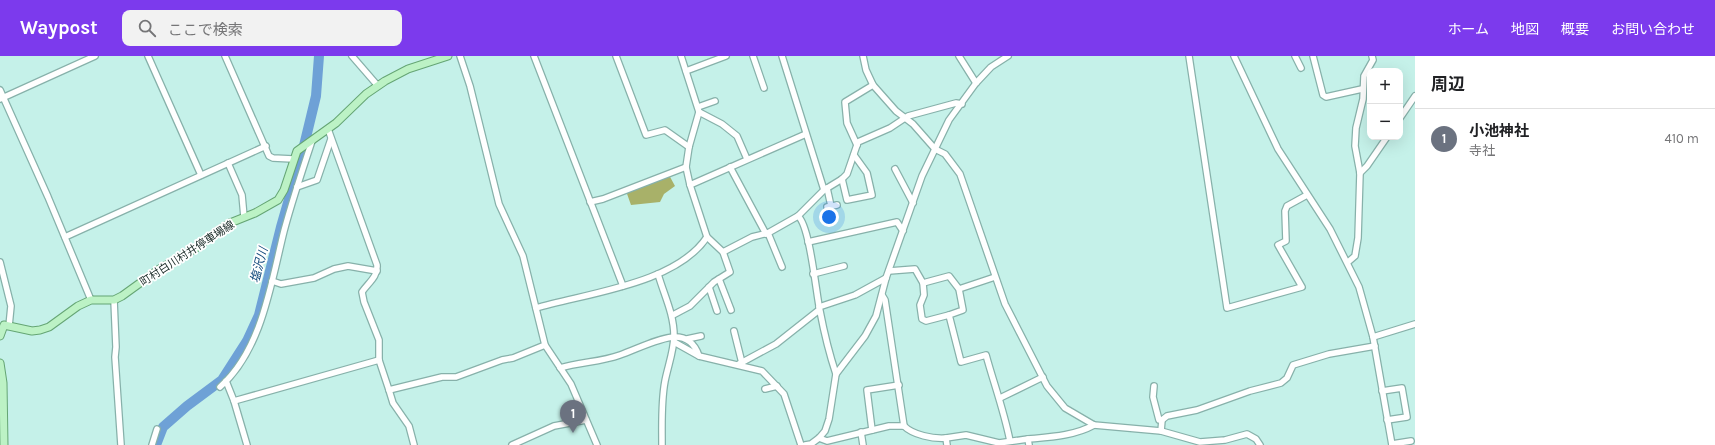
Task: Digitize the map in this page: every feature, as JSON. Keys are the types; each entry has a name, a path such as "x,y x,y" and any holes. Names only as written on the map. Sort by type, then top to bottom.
{"main road":[{"name":"町村白川村井停車場線","path":"114,300 133,289 163,266 196,248 219,230 273,203 282,194 293,158 300,149 328,129 378,86 408,69 448,56"},
{"path":"0,336 4,325 32,331 44,329 78,306 91,300 114,300"},
{"path":"0,363 3,383 4,445"}],"street":[{"path":"2,98 94,56"},
{"path":"148,56 201,175"},
{"path":"225,56 270,156 273,158 293,158"},
{"path":"352,56 378,86"},
{"path":"460,56 470,86 499,204 520,246 545,345 571,384 597,445"},
{"path":"534,56 623,286"},
{"path":"616,56 646,136 665,130 689,147"},
{"path":"673,315 690,306 709,287 730,272 723,252 707,237 690,185 686,167 689,147 699,110 681,56"},
{"path":"686,71 726,56"},
{"path":"753,56 764,88"},
{"path":"782,56 806,134 832,206"},
{"path":"864,56 866,70 873,85 896,111 913,124 935,149 945,154 960,174 1005,304 1042,377 1065,408 1094,425 1161,431 1200,442 1225,440 1247,434 1256,439 1260,445"},
{"path":"959,56 976,83"},
{"path":"836,374 872,326 886,278 922,176 949,120 976,83 991,67 1008,56"},
{"path":"1189,56 1227,308 1302,287 1278,245 1286,241 1284,211 1287,206 1308,195"},
{"path":"1234,56 1278,149 1330,229 1348,262 1363,300 1373,337 1392,445 1411,441"},
{"path":"1295,56 1301,68"},
{"path":"1313,56 1323,95 1326,97 1362,88"},
{"path":"1348,262 1355,256 1358,238 1360,173 1356,146 1356,134 1364,76 1373,60 1372,56"},
{"path":"857,145 846,123 845,102 873,85"},
{"path":"0,90 2,98 65,237 91,300"},
{"path":"1403,114 1415,96"},
{"path":"699,110 715,101"},
{"path":"723,252 752,237 767,234 798,216 825,188 842,179 847,174 858,142 890,128 904,118 956,103 962,104"},
{"path":"699,110 722,124 737,136 747,159"},
{"path":"328,129 377,271 374,279 362,292 364,302 379,340 379,360 393,403 410,426 414,445"},
{"path":"690,185 806,134"},
{"path":"297,187 317,180 331,139"},
{"path":"1360,173 1367,166 1385,140"},
{"path":"220,387 238,366 262,318 297,187 311,141"},
{"path":"65,237 266,146"},
{"path":"842,179 846,200 872,195 867,172 854,155"},
{"path":"228,164 242,195 244,217"},
{"path":"590,202 603,199 686,167"},
{"path":"730,167 782,263"},
{"path":"898,171 913,203"},
{"path":"798,216 802,219 808,242 819,309 828,351 836,374 829,419 825,431 811,444 805,445"},
{"path":"808,242 897,222 903,230"},
{"path":"536,308 623,286 658,274 690,254 707,237"},
{"path":"0,262 11,306 4,325"},
{"path":"272,281 280,284 314,278 348,266 377,271"},
{"path":"813,274 844,266"},
{"path":"889,270 915,269 923,282 924,295 920,305 922,319 926,321 963,310 959,289 949,276 923,282"},
{"path":"658,274 665,299 673,315 674,339 665,382 662,408 662,445"},
{"path":"959,289 995,277"},
{"path":"740,364 776,344 819,309 855,295 886,278"},
{"path":"719,279 730,310"},
{"path":"709,287 717,311"},
{"path":"882,295 885,300 904,426 909,432 938,438 966,435 999,443 1010,441 1028,442 1084,430 1094,425"},
{"path":"114,300 115,357 121,445"},
{"path":"949,315 961,362 986,355 1005,415 1010,441"},
{"path":"1373,337 1415,324"},
{"path":"734,331 740,364"},
{"path":"560,368 621,355 636,348 674,339 687,339 701,336"},
{"path":"674,339 699,356 740,364 762,371 784,394 802,445"},
{"path":"687,339 690,340 699,356"},
{"path":"388,390 442,377 456,377 502,360 513,358 545,345"},
{"path":"1161,431 1162,420 1166,416 1197,410 1250,391 1281,383 1287,378 1293,365 1329,354 1374,346"},
{"path":"234,401 379,360"},
{"path":"1000,398 1042,377"},
{"path":"226,381 234,401 247,445"},
{"path":"872,430 867,390 899,385"},
{"path":"765,389 777,386"},
{"path":"1154,386 1153,397 1159,420 1162,420"},
{"path":"1382,391 1402,388 1406,417 1387,420"},
{"path":"512,445 554,426 586,420"},
{"path":"819,438 827,441 889,426 904,426"},
{"path":"152,445 157,429"},
{"path":"861,432 863,445"},
{"path":"819,438 819,445"},
{"path":"946,438 947,445"}],"green space":[{"path":"669,175 675,186 664,194 660,202 631,205 626,191"}],"waterway":[{"name":"塩沢川","path":"156,445 163,427 187,406 222,380 247,341 259,315 316,96 319,56"}],"place":[{"name":"小池神社","path":"573,433"}]}
